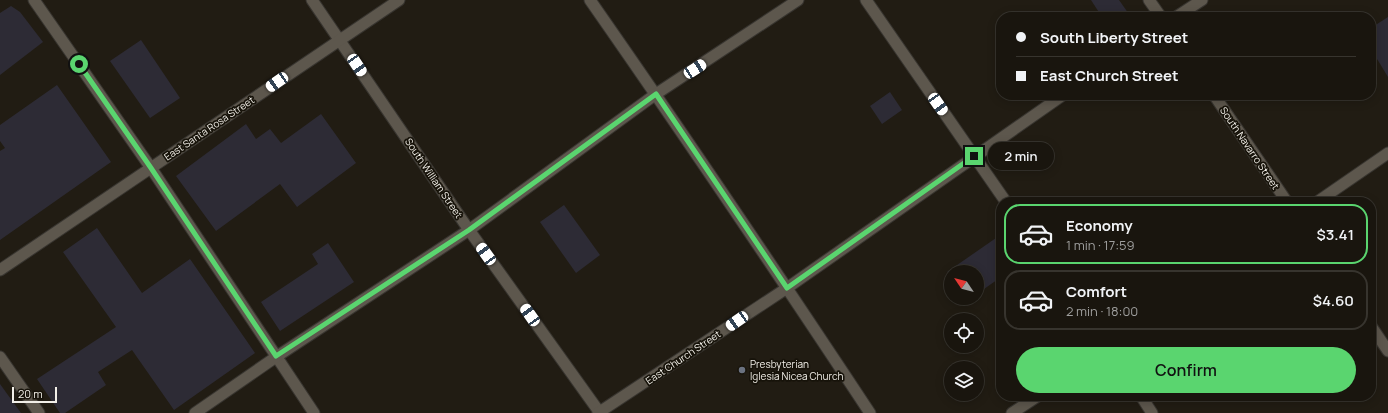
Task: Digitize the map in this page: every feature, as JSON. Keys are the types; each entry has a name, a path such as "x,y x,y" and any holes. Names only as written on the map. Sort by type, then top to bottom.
{"street":[{"path":"34,0 151,168 314,413"},
{"name":"South William Street","path":"312,0 469,230 599,413"},
{"name":"East Santa Rosa Street","path":"0,270 399,0"},
{"path":"590,0 656,94 870,413"},
{"path":"195,413 276,356 469,230 656,94 798,0"},
{"path":"866,0 1003,197"},
{"path":"1150,0 1158,12"},
{"path":"1184,12 1202,0"},
{"name":"East Church Street","path":"599,413 787,288 1056,100"},
{"name":"South Navarro Street","path":"1217,100 1283,197"},
{"path":"1324,197 1388,152"},
{"path":"1376,333 1388,351"},
{"path":"0,357 39,413"},
{"path":"1012,413 1030,401"},
{"path":"1144,401 1152,413"}],"building":[{"path":"1091,0 1119,0 1127,12 1099,12"},
{"path":"11,6 20,12 43,42 0,75 0,13"},
{"path":"1388,17 1388,77 1376,57 1376,25"},
{"path":"141,40 180,98 150,118 110,61"},
{"path":"57,85 111,162 0,240 0,151 5,148 0,141 0,125"},
{"path":"890,92 902,110 882,124 870,106"},
{"path":"321,114 356,163 297,207 280,184 216,231 176,176 246,124 256,139 270,129 281,143"},
{"path":"564,205 600,255 576,273 540,222"},
{"path":"97,228 142,293 190,259 255,353 174,410 132,350 98,372 106,385 65,413 60,413 37,379 116,327 63,252"},
{"path":"996,238 996,281 984,289 984,265 957,265"},
{"path":"328,243 354,282 280,331 261,302 318,264 312,254"},
{"path":"0,384 21,413 0,413"}],"place":[{"name":"Presbyterian Iglesia Nicea Church","path":"742,370"}],"route":[{"path":"79,64 151,168 276,356 469,230 656,94 787,288 974,156"}]}
